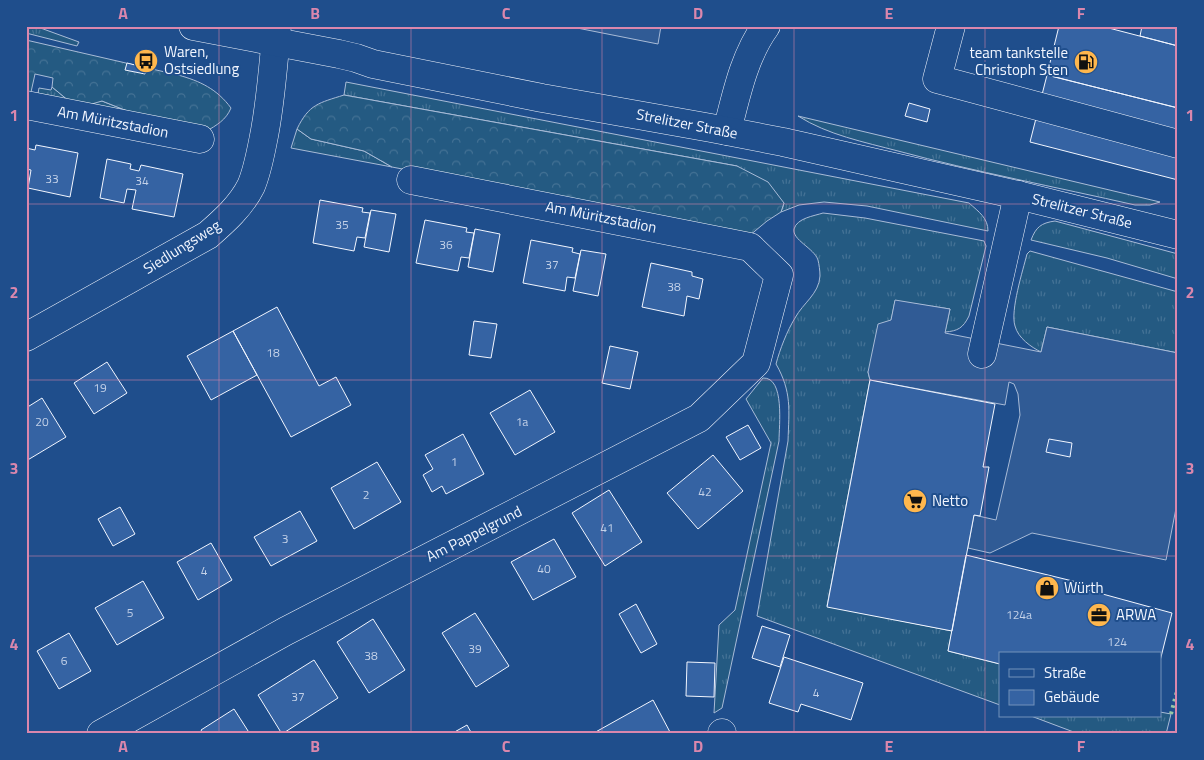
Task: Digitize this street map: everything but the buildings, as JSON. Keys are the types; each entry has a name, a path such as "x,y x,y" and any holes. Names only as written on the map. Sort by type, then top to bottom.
{"street":[{"name":"Strelitzer Straße","path":"193,26 276,34 373,64 542,98 727,131 1018,196 1178,235"},
{"path":"727,131 747,62 766,26"},
{"path":"951,26 937,79 1178,144"},
{"name":"Siedlungsweg","path":"26,337 208,235 226,220 250,186 258,166 268,114 276,34"},
{"name":"Am Müritzstadion","path":"26,105 200,139"},
{"name":"Am Müritzstadion","path":"411,180 750,247 779,275"},
{"path":"982,354 1018,196"},
{"name":"Am Pappelgrund","path":"101,734 286,631 699,418 756,363 779,275"}],"green space":[{"path":"26,26 35,26 79,42 77,46 26,33"},
{"path":"26,40 186,77 214,91 231,108 224,119 205,132 135,114 102,101 85,106 69,101 52,87 53,78 35,74 31,92 26,91"},
{"path":"346,82 969,203 985,219 988,231 867,206 824,202 799,205 781,212 784,203 737,166 344,95"},
{"path":"52,87 69,101 102,101 135,114 37,99 39,88 51,90"},
{"path":"344,95 737,166 768,182 784,203 781,212 749,236 392,167 364,151 311,139 297,129 311,109 328,100"},
{"path":"798,116 1160,202 1150,205 1135,205 957,166 846,137 810,123"},
{"path":"297,129 311,139 364,151 392,167 291,148"},
{"path":"823,213 865,218 984,241 986,246 969,316 960,328 945,332 950,309 895,301 891,321 868,372 870,380 827,606 952,631 948,651 999,664 999,705 757,616 788,441 789,410 787,392 776,364 789,329 798,313 817,288 820,276 816,256 794,233 794,229 799,222"},
{"path":"1055,221 1178,254 1178,279 1107,258 1031,240 1040,226"},
{"path":"1030,251 1178,292 1178,353 1047,327 1041,352 1033,348 1019,334 1014,319 1018,290 1027,254"},
{"path":"763,378 770,380 775,385 778,394 780,414 779,441 722,708 714,713 719,625 735,610 771,443 746,399"},
{"path":"1162,712 1171,714 1166,734 1079,734 1036,718 1162,718"}],"shaded area":[{"path":"567,26 661,26 658,44"},
{"path":"895,300 950,309 945,333 1041,352 1047,327 1178,353 1178,498 1166,560 1032,533 990,553 968,548 974,515 996,520 1020,415 1018,394 1014,384 1009,382 1005,405 870,380 868,372 878,324 891,320"}],"hedge":[{"path":"1171,714 1178,687"}],"place":[{"name":"Waren, Ostsiedlung","path":"146,61"},
{"name":"team tankstelle Christoph Sten","path":"1086,62"},
{"name":"Netto","path":"915,501"},
{"name":"Würth","path":"1047,588"},
{"name":"ARWA","path":"1099,615"}]}
